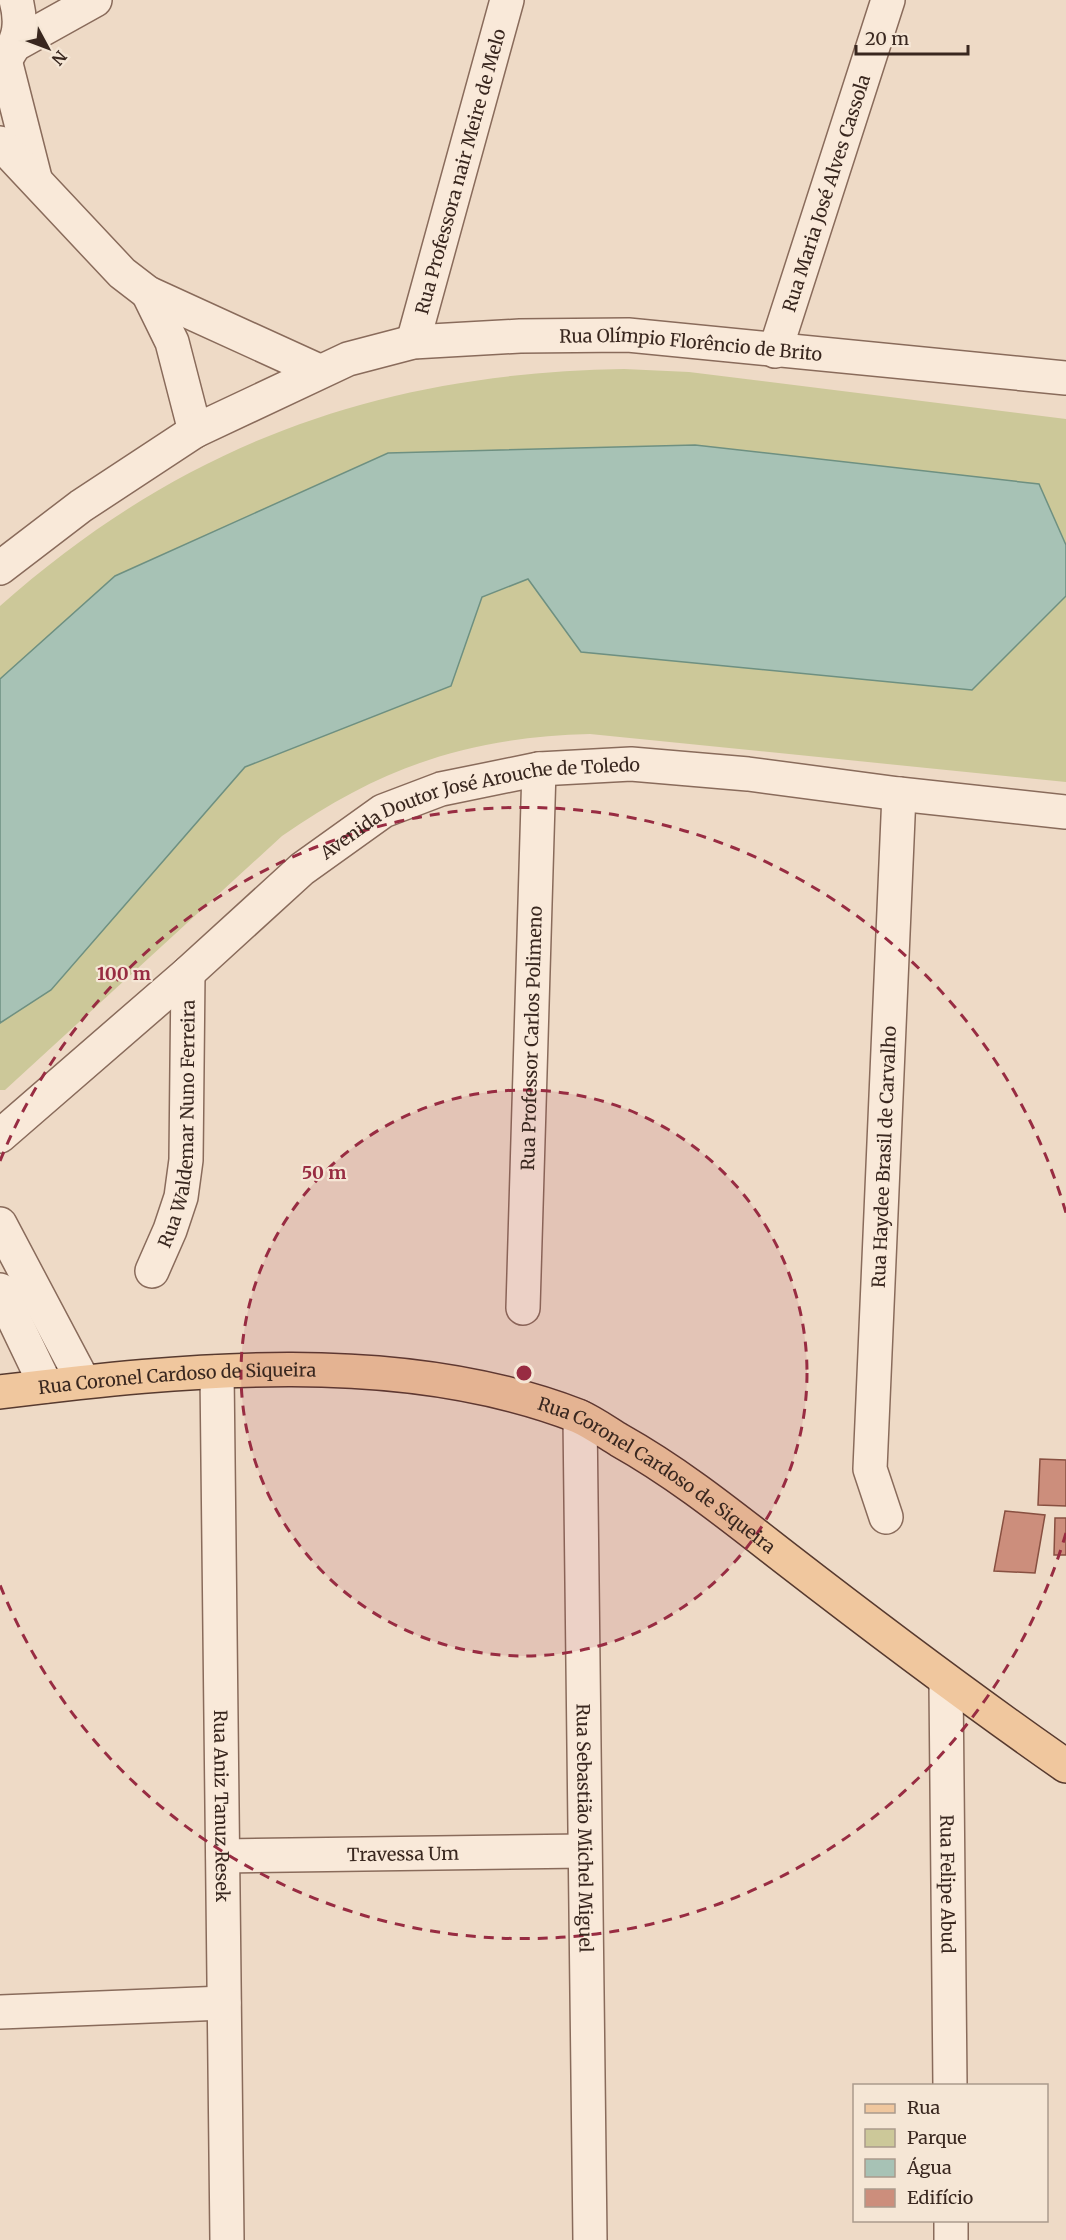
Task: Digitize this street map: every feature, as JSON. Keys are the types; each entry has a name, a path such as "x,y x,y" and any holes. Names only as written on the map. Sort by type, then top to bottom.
{"main road":[{"name":"Rua Coronel Cardoso de Siqueira","path":"0,1392 83,1381 217,1372 335,1371 439,1380 504,1392 580,1417 661,1464 946,1683 1066,1766"}],"street":[{"path":"16,0 20,29 7,56 36,180"},
{"path":"7,56 95,0"},
{"name":"Rua Professora nair Meire de Melo","path":"413,342 507,0"},
{"name":"Rua Maria José Alves Cassola","path":"775,351 888,0"},
{"path":"0,143 122,273 148,293 319,371"},
{"path":"148,293 172,342 195,431"},
{"name":"Rua Olímpio Florêncio de Brito","path":"0,568 81,506 195,431 348,359 413,342 520,336 628,335 1066,378"},
{"name":"Avenida Doutor José Arouche de Toledo","path":"0,1136 188,973 302,869 383,811 441,789 539,769 631,764 748,774 899,794 1066,812"},
{"name":"Rua Professor Carlos Polimeno","path":"523,1308 539,769"},
{"name":"Rua Haydee Brasil de Carvalho","path":"886,1517 870,1469 899,794"},
{"name":"Rua Waldemar Nuno Ferreira","path":"152,1271 181,1197 186,1160 188,973"},
{"path":"0,1224 83,1381"},
{"path":"0,1290 46,1386"},
{"name":"Rua Aniz Tanuz Resek","path":"217,1372 227,2240"},
{"name":"Rua Sebastião Michel Miguel","path":"580,1417 590,2240"},
{"name":"Rua Felipe Abud","path":"946,1683 950,2084"},
{"name":"Travessa Um","path":"223,1856 584,1851"},
{"path":"0,2012 224,2003"},
{"path":"951,2222 951,2240"}],"green space":[{"path":"624,369 689,372 1066,419 1066,782 590,734 546,736 465,749 391,774 355,791 282,836 5,1090 0,1090 0,606 70,549 141,501 214,460 290,428 368,403 449,385 535,374"}],"water":[{"path":"695,445 1039,484 1066,545 1066,596 972,690 581,652 528,579 482,597 451,686 245,767 51,990 0,1023 0,679 115,576 388,453"}],"building":[{"path":"1040,1459 1066,1460 1066,1506 1038,1505"},
{"path":"1005,1511 1045,1515 1035,1573 994,1571"},
{"path":"1055,1518 1066,1518 1066,1555 1054,1555"}]}
